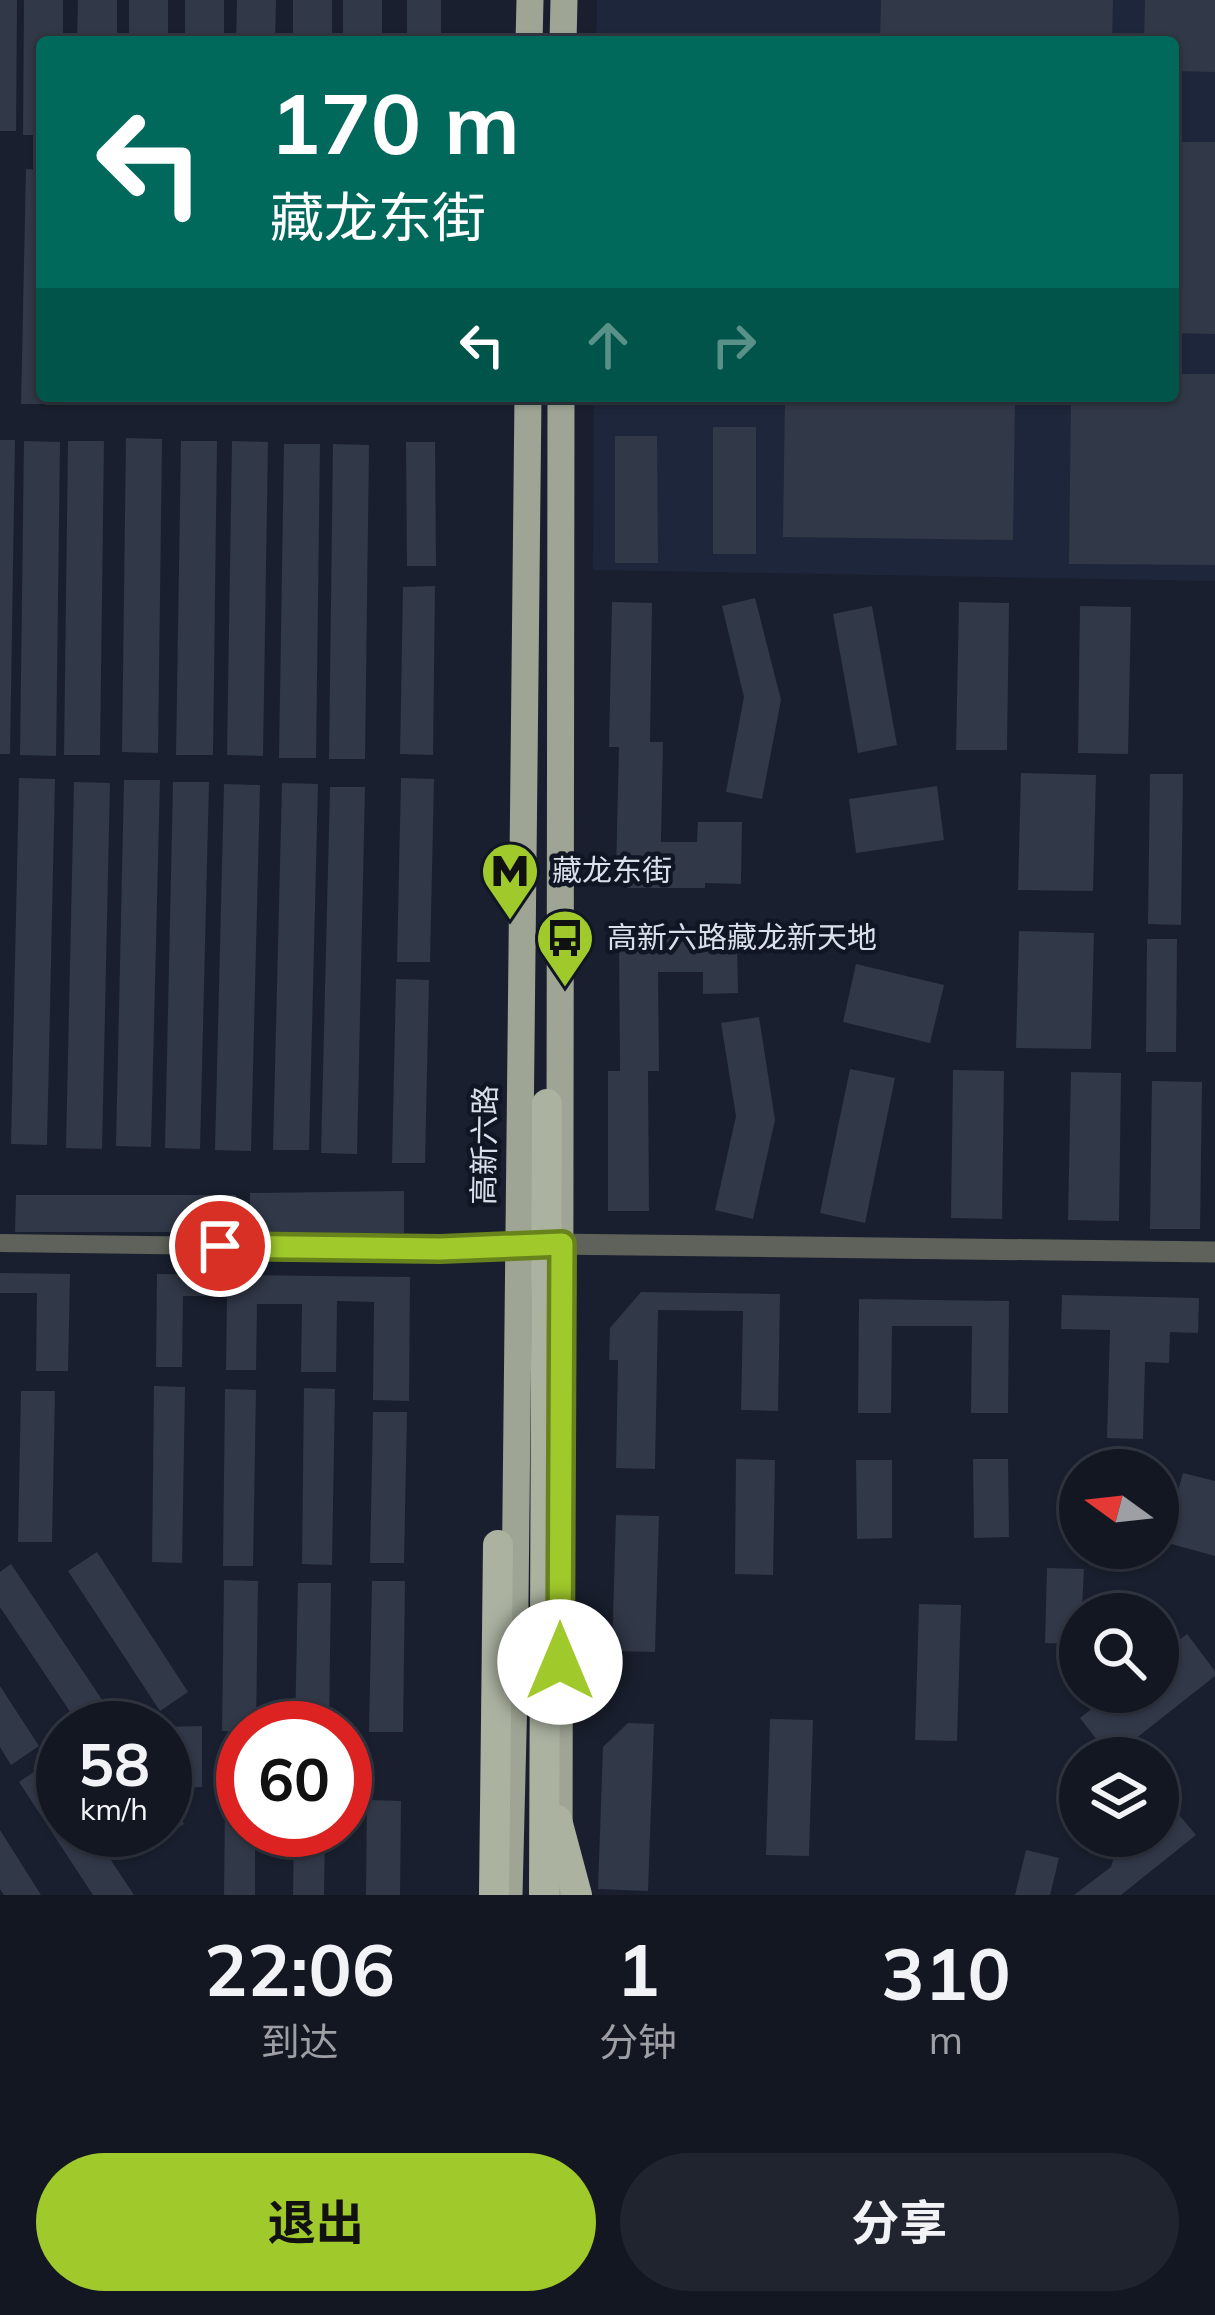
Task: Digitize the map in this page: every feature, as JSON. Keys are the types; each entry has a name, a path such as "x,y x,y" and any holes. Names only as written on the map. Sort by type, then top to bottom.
{"highway":[{"path":"544,1895 547,1104"},
{"path":"494,1895 498,1545"},
{"path":"545,1720 558,1823 577,1895"}],"main road":[{"path":"530,0 530,36"},
{"path":"562,36 563,0"},
{"name":"高新六路","path":"509,1895 528,402"},
{"path":"559,1895 561,402"}],"street":[{"path":"0,1243 1215,1252"}],"shaded area":[{"path":"597,0 1215,0 1215,581 593,570 594,402 1179,402 1179,36 596,36"}],"building":[{"path":"0,0 17,0 16,131 0,131"},
{"path":"24,0 63,0 63,36 36,36 36,135 23,135"},
{"path":"78,0 117,0 117,36 77,36"},
{"path":"129,0 168,0 168,36 129,36"},
{"path":"185,0 224,0 224,36 185,36"},
{"path":"237,0 276,0 275,36 236,36"},
{"path":"293,0 332,0 332,36 293,36"},
{"path":"343,0 382,0 382,36 343,36"},
{"path":"407,0 441,0 441,36 407,36"},
{"path":"881,0 1113,0 1112,36 880,36"},
{"path":"1145,0 1215,0 1215,72 1179,71 1179,36 1144,36"},
{"path":"1179,142 1215,142 1215,334 1179,333"},
{"path":"26,169 36,170 36,402 54,404 21,404"},
{"path":"1179,374 1215,374 1215,565 1069,564 1071,402 1179,402"},
{"path":"785,402 1015,402 1013,540 783,537"},
{"path":"713,427 756,427 756,554 713,554"},
{"path":"615,436 657,436 658,563 615,563"},
{"path":"126,438 162,439 158,753 122,752"},
{"path":"0,440 15,440 10,754 0,754"},
{"path":"24,441 60,442 56,756 20,755"},
{"path":"68,441 104,441 100,755 64,755"},
{"path":"181,441 217,441 213,755 176,755"},
{"path":"232,441 268,442 263,756 227,755"},
{"path":"406,442 435,442 436,566 407,566"},
{"path":"284,444 320,444 316,758 279,758"},
{"path":"333,444 369,445 365,759 329,759"},
{"path":"435,586 433,755 400,754 403,587"},
{"path":"755,598 781,700 762,799 726,792 744,697 722,606"},
{"path":"612,602 652,603 650,742 663,742 661,842 697,842 698,822 742,822 741,884 628,888 616,872 619,747 609,747"},
{"path":"959,602 1009,603 1007,750 956,750"},
{"path":"872,606 897,745 858,753 833,614"},
{"path":"1080,606 1131,607 1128,754 1078,753"},
{"path":"1021,773 1096,775 1093,891 1018,890"},
{"path":"1150,774 1183,774 1181,925 1148,924"},
{"path":"19,778 55,779 47,1145 11,1144"},
{"path":"401,778 434,779 430,962 397,962"},
{"path":"124,780 160,780 151,1147 116,1146"},
{"path":"74,782 110,783 102,1149 66,1148"},
{"path":"173,782 209,782 200,1149 165,1148"},
{"path":"282,783 318,784 309,1150 273,1150"},
{"path":"224,784 260,785 251,1151 215,1150"},
{"path":"937,786 944,840 856,853 849,799"},
{"path":"330,787 365,787 357,1154 321,1153"},
{"path":"702,930 702,941 737,941 738,993 703,994 703,972 658,972 659,1071 648,1071 649,1211 608,1211 608,1071 620,1071 619,945 633,931"},
{"path":"1019,931 1094,933 1091,1049 1016,1048"},
{"path":"1147,939 1177,939 1176,1052 1146,1052"},
{"path":"856,964 944,985 930,1043 843,1022"},
{"path":"396,979 429,980 425,1163 392,1163"},
{"path":"759,1017 775,1120 753,1219 715,1210 736,1116 721,1023"},
{"path":"850,1069 895,1078 865,1223 820,1213"},
{"path":"953,1070 1004,1071 1002,1219 951,1218"},
{"path":"1071,1072 1121,1073 1119,1221 1068,1220"},
{"path":"1152,1081 1202,1082 1200,1229 1150,1229"},
{"path":"404,1191 404,1233 250,1235 250,1193"},
{"path":"16,1195 236,1195 236,1232 15,1232"},
{"path":"0,1273 70,1274 68,1371 36,1371 37,1293 0,1293"},
{"path":"157,1274 410,1277 409,1401 373,1400 374,1302 337,1301 336,1372 301,1372 302,1304 257,1304 256,1370 226,1370 227,1296 183,1296 182,1367 156,1367"},
{"path":"641,1292 780,1294 778,1411 741,1410 743,1311 658,1310 655,1469 616,1468 618,1360 609,1360 610,1328"},
{"path":"1062,1295 1199,1298 1198,1333 1170,1332 1169,1363 1145,1362 1143,1439 1107,1438 1110,1330 1061,1329"},
{"path":"859,1299 1009,1301 1008,1413 971,1413 972,1326 892,1326 891,1413 858,1413"},
{"path":"154,1386 185,1387 182,1563 152,1562"},
{"path":"304,1388 335,1389 332,1565 302,1564"},
{"path":"225,1389 256,1390 253,1566 223,1566"},
{"path":"21,1391 55,1391 52,1542 18,1542"},
{"path":"373,1412 407,1412 404,1563 370,1563"},
{"path":"736,1459 775,1460 773,1575 735,1574"},
{"path":"973,1459 1008,1459 1009,1537 974,1538"},
{"path":"856,1460 892,1460 892,1538 857,1539"},
{"path":"1183,1473 1215,1481 1215,1556 1179,1546"},
{"path":"616,1515 659,1516 655,1652 612,1651"},
{"path":"97,1552 188,1692 175,1701 153,1701 68,1571"},
{"path":"11,1564 103,1701 63,1701 0,1607 0,1572"},
{"path":"1047,1568 1084,1569 1083,1593 1059,1593 1059,1643 1045,1643"},
{"path":"224,1580 258,1581 256,1701 222,1701"},
{"path":"372,1581 405,1581 403,1732 372,1732"},
{"path":"298,1583 331,1583 329,1701 296,1701"},
{"path":"919,1604 961,1605 957,1741 915,1740"},
{"path":"1187,1634 1215,1676 1179,1704 1179,1640"},
{"path":"0,1686 36,1748 11,1765 0,1747"},
{"path":"1086,1713 1168,1713 1138,1737 1095,1737 1080,1718"},
{"path":"770,1719 813,1720 809,1856 766,1855"},
{"path":"628,1723 654,1724 648,1891 598,1889 603,1747"},
{"path":"192,1726 202,1726 202,1787 192,1787"},
{"path":"36,1770 36,1808 19,1782"},
{"path":"372,1800 401,1801 400,1895 366,1895"},
{"path":"1179,1815 1196,1835 1179,1849"},
{"path":"0,1830 41,1895 4,1895 0,1889"},
{"path":"1026,1850 1059,1858 1050,1895 1015,1895"},
{"path":"68,1857 109,1857 134,1895 93,1895"},
{"path":"224,1857 255,1857 255,1895 224,1895"},
{"path":"294,1857 325,1857 324,1895 293,1895"},
{"path":"1114,1857 1168,1857 1121,1895 1074,1895 1111,1867"}],"place":[{"name":"藏龙东街","path":"510,922"},
{"name":"高新六路藏龙新天地","path":"565,989"}],"route":[{"path":"220,1246 440,1249 562,1244 560,1662"}]}
